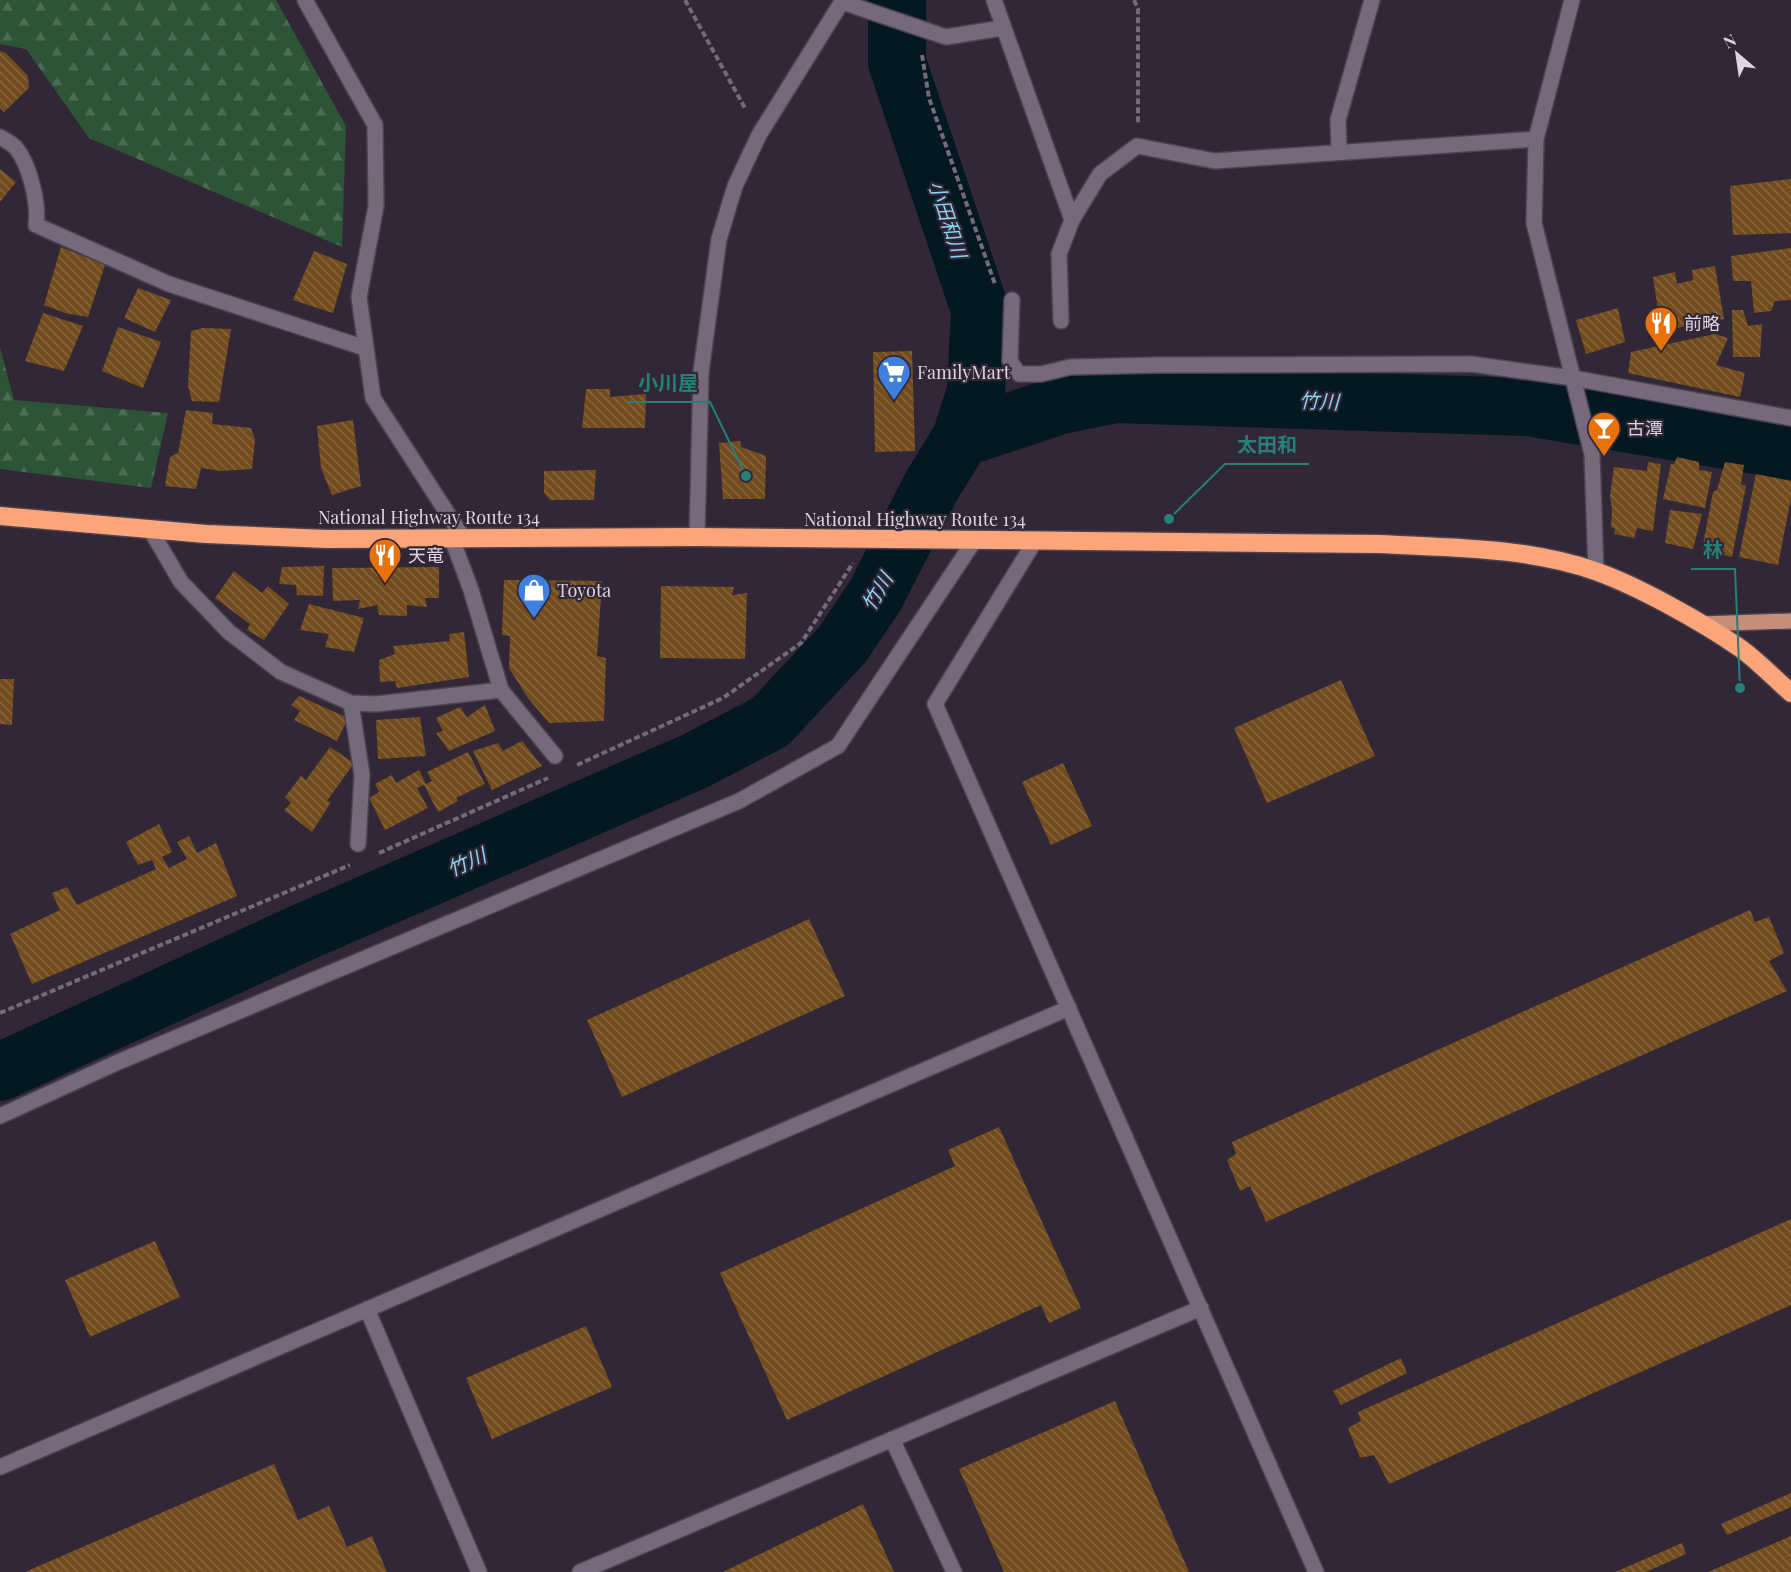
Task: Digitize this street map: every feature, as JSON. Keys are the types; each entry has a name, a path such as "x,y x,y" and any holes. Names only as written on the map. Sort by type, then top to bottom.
{"highway":[{"name":"National Highway Route 134","path":"0,516 150,529 327,539 697,537 1379,544 1487,550 1557,561 1596,571 1701,624 1742,649 1791,693"}],"main road":[{"path":"1701,624 1791,621"}],"street":[{"path":"305,0 375,125 376,206 359,297 373,398 458,539 501,690 555,756"},
{"path":"994,0 1002,28 1072,220"},
{"path":"1339,150 1338,120 1372,0"},
{"path":"1572,0 1536,139 1534,223 1592,454 1596,571"},
{"path":"697,537 701,372 719,239 735,186 759,135 843,1 946,37 1002,28"},
{"path":"0,137 16,147 33,185 38,216 36,225 169,284 365,348"},
{"path":"1061,321 1059,254 1072,220 1100,174 1137,146 1215,161 1339,150 1536,139"},
{"path":"1012,300 1010,361 1019,374 1041,374 1070,367 1158,365 1415,362 1472,364 1573,378 1791,418"},
{"path":"150,529 181,582 229,632 281,672 351,702 376,704 501,690"},
{"path":"0,1116 116,1063 739,801 838,746 974,541"},
{"path":"1035,541 935,704 1316,1572"},
{"path":"351,702 362,775 358,844"},
{"path":"0,1467 1069,1008"},
{"path":"580,1572 1200,1308"},
{"path":"367,1309 479,1572"},
{"path":"892,1439 954,1572"}],"path":[{"path":"685,0 719,56 759,135"},
{"path":"1134,0 1138,9 1137,146"},
{"path":"923,29 922,60 929,98 997,292 1012,300"},
{"path":"570,768 723,698 801,643 853,564 858,540"},
{"path":"374,855 559,773"},
{"path":"0,1013 352,865"}],"green space":[{"path":"0,0 276,0 346,126 342,247 89,138 26,49 0,44"},
{"path":"0,347 14,400 168,413 151,488 0,469"}],"building":[{"path":"0,51 6,53 28,76 29,88 4,112 0,108"},
{"path":"0,169 16,182 0,202"},
{"path":"1791,179 1791,233 1733,235 1730,186"},
{"path":"61,247 105,265 88,317 65,313 44,305"},
{"path":"1791,248 1791,300 1775,301 1771,311 1754,313 1751,281 1733,281 1731,256"},
{"path":"314,251 347,264 333,313 293,300"},
{"path":"1715,266 1724,319 1661,331 1653,277 1675,272 1677,284 1693,280 1692,270"},
{"path":"138,288 171,300 155,332 124,318"},
{"path":"1618,308 1625,342 1586,354 1576,320"},
{"path":"1732,310 1743,310 1748,326 1762,324 1760,357 1733,357"},
{"path":"43,313 83,326 64,371 25,361"},
{"path":"118,327 161,342 143,388 102,371"},
{"path":"203,328 231,329 219,402 192,401 188,386 191,331"},
{"path":"1715,334 1728,338 1716,365 1745,373 1740,397 1628,373 1631,352"},
{"name":"FamilyMart","path":"912,351 915,451 875,452 873,352"},
{"path":"586,389 610,389 610,397 646,394 645,428 582,428"},
{"path":"186,410 213,413 212,424 251,428 255,440 252,469 221,471 201,468 196,489 165,486 170,457 178,453"},
{"path":"353,420 361,486 332,495 321,468 317,426"},
{"path":"740,441 741,447 766,456 765,499 723,499 719,443"},
{"path":"1677,457 1699,462 1699,470 1712,472 1705,508 1663,499 1671,464 1674,464"},
{"path":"1648,462 1661,464 1653,531 1637,528 1634,538 1614,534 1615,529 1611,527 1610,496 1614,467 1647,471"},
{"path":"1725,462 1744,465 1741,484 1746,486 1732,557 1702,549 1713,492 1717,490"},
{"path":"596,470 594,500 550,500 544,493 544,471"},
{"path":"1756,474 1791,481 1791,498 1778,565 1739,557"},
{"path":"1670,510 1702,514 1693,549 1665,543"},
{"path":"324,566 323,596 297,595 296,585 279,584 282,567"},
{"path":"439,567 439,598 425,598 427,607 407,605 407,616 379,615 377,605 358,609 360,600 333,601 332,568"},
{"path":"234,571 262,593 268,586 289,604 264,640 247,630 250,624 215,598"},
{"path":"504,580 602,581 597,656 606,658 604,721 549,723 528,698 509,668 510,636 502,635"},
{"path":"661,586 734,587 732,595 747,593 745,659 660,658"},
{"path":"309,604 364,618 354,652 325,647 329,634 300,630"},
{"path":"464,632 469,677 397,688 395,681 380,682 379,660 395,654 393,646 450,641 449,634"},
{"path":"0,679 14,679 12,725 0,724"},
{"path":"1341,680 1375,756 1267,803 1234,728"},
{"path":"299,696 348,718 337,741 294,720 300,711 291,705"},
{"path":"485,705 495,731 449,751 436,733 443,731 436,718 460,707 467,717"},
{"path":"420,717 426,756 378,759 376,720"},
{"path":"522,741 542,766 492,790 473,751 498,743 503,751"},
{"path":"330,747 354,763 327,801 331,802 312,832 284,810 291,803 285,797 301,776 306,780"},
{"path":"468,752 485,784 456,798 458,801 438,812 424,785 417,788 428,808 385,830 369,798 379,792 375,784 392,775 396,783 419,770 426,784 432,781 427,772"},
{"path":"1063,763 1092,826 1051,845 1022,782"},
{"path":"159,824 172,852 162,857 169,868 187,859 177,842 189,836 197,853 216,843 237,896 32,984 10,934 60,910 52,893 67,887 77,905 156,869 152,860 138,865 126,842"},
{"path":"1750,910 1755,922 1769,917 1784,953 1769,961 1787,991 1266,1222 1250,1186 1240,1191 1227,1160 1236,1154 1232,1142"},
{"path":"809,919 845,996 622,1097 587,1020"},
{"path":"999,1127 1081,1308 1049,1323 1041,1305 787,1420 720,1273 955,1166 948,1150"},
{"path":"1791,1219 1791,1305 1389,1484 1374,1455 1360,1458 1348,1428 1361,1421 1358,1412"},
{"path":"155,1241 180,1297 90,1337 65,1280"},
{"path":"586,1326 612,1387 492,1439 466,1378"},
{"path":"1401,1358 1407,1373 1341,1405 1333,1391"},
{"path":"1115,1401 1189,1572 1004,1572 959,1469"},
{"path":"274,1464 298,1520 329,1506 347,1547 372,1536 387,1572 25,1572"},
{"path":"1791,1493 1791,1507 1727,1535 1721,1524"},
{"path":"863,1504 894,1572 723,1572"},
{"path":"1791,1536 1791,1572 1708,1572"},
{"path":"1682,1543 1686,1554 1646,1572 1615,1572"}],"waterway":[{"name":"竹川","path":"0,1072 297,935 695,761 770,722 842,645 875,596 931,487 961,438 976,391 980,310 897,62 897,0"},
{"name":"竹川","path":"961,438 1061,405 1115,394 1528,407 1791,451"}],"place":[{"name":"前略","path":"1661,352"},
{"name":"FamilyMart","path":"894,401"},
{"name":"古潭","path":"1604,457"},
{"name":"小川屋","path":"746,476"},
{"name":"太田和","path":"1169,519"},
{"name":"天竜","path":"385,584"},
{"name":"Toyota","path":"534,619"},
{"name":"林","path":"1740,688"}],"water label":[{"name":"小田和川","path":"949,219"}]}
